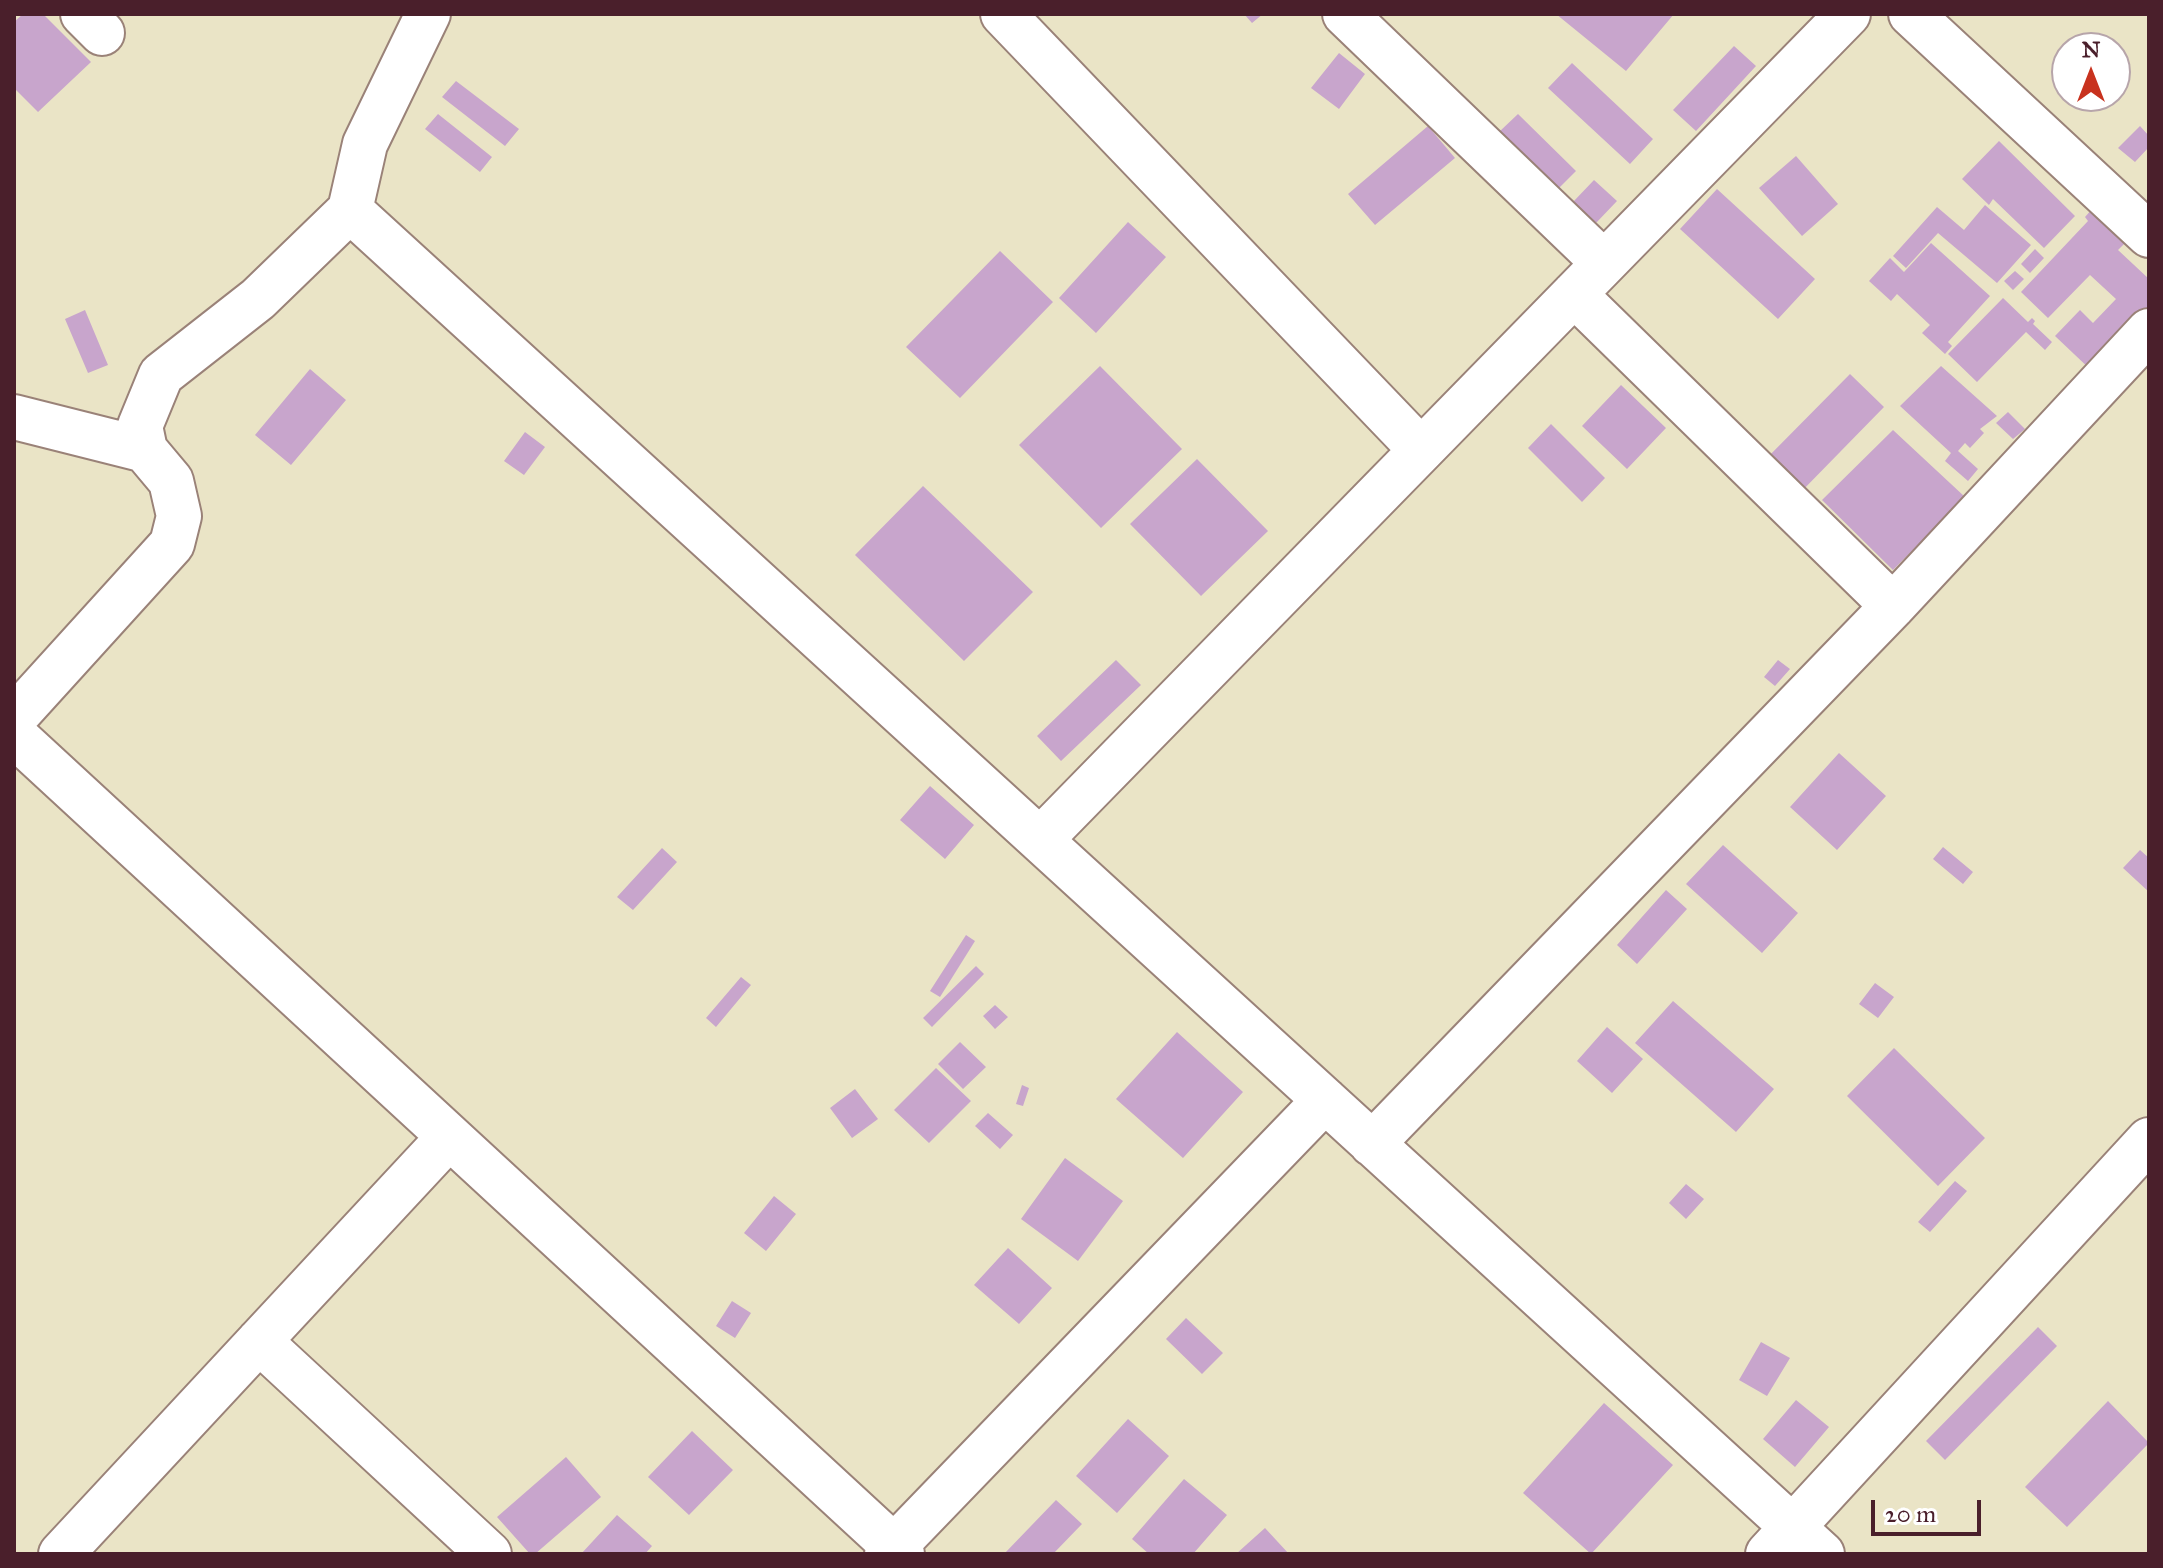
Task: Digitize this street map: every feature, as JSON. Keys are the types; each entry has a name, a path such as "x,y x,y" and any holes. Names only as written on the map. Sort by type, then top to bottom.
{"street":[{"path":"14,718 172,544 179,516 171,481 145,450 140,426 161,375 258,299 350,210 365,144 428,14"},
{"path":"1003,14 1421,450"},
{"path":"1345,14 1604,263"},
{"path":"1040,840 1848,14"},
{"path":"1911,14 2146,227"},
{"path":"350,210 1325,1100 1794,1545 2149,1140"},
{"path":"1574,294 1893,606"},
{"path":"1372,1144 1893,606 2149,331"},
{"path":"14,417 145,450"},
{"path":"14,735 895,1552 1325,1100"},
{"path":"61,1554 449,1137"},
{"path":"259,1341 489,1554"}],"building":[{"path":"23,14 43,14 91,62 38,112 14,88 14,22"},
{"path":"1244,14 1263,14 1252,23"},
{"path":"1556,14 1674,14 1626,71"},
{"path":"1734,46 1756,66 1696,131 1673,110"},
{"path":"1339,53 1365,74 1339,109 1311,88"},
{"path":"1572,63 1653,139 1630,164 1548,88"},
{"path":"456,81 519,129 505,146 442,97"},
{"path":"438,114 492,157 480,172 425,129"},
{"path":"1518,114 1576,171 1557,190 1499,132"},
{"path":"1428,126 1455,158 1375,225 1348,194"},
{"path":"2140,126 2149,136 2149,147 2135,162 2118,148"},
{"path":"1999,141 2075,216 2044,248 1993,199 1989,205 1962,179"},
{"path":"1796,156 1838,204 1802,236 1759,188"},
{"path":"1594,180 1617,201 1596,223 1573,202"},
{"path":"1717,189 1815,279 1778,319 1680,229"},
{"path":"1985,205 2031,245 1997,283 1938,233 1906,268 1893,256 1937,207 1964,230"},
{"path":"2093,208 2128,240 2118,250 2149,279 2149,316 2093,372 2055,336 2080,310 2093,323 2116,299 2090,275 2048,318 2021,292 2088,221 2085,217"},
{"path":"1128,222 1166,257 1096,333 1059,298"},
{"path":"1931,243 1990,296 1948,342 1952,346 1945,354 1922,333 1930,325 1897,294 1891,301 1869,281 1890,258 1904,272"},
{"path":"2035,249 2044,258 2030,273 2021,264"},
{"path":"1000,251 1053,302 960,398 906,347"},
{"path":"2015,271 2024,279 2013,290 2004,281"},
{"path":"2003,298 2028,322 2032,318 2035,321 2033,324 2052,342 2045,350 2026,332 1977,382 1948,354"},
{"path":"85,310 108,365 88,373 65,319"},
{"path":"1100,366 1182,449 1101,528 1019,445"},
{"path":"1941,366 1997,416 1980,429 1984,433 1970,448 1965,443 1958,451 1978,469 1968,481 1945,461 1951,453 1900,406"},
{"path":"310,369 346,400 291,465 255,435"},
{"path":"1850,374 1884,407 1797,496 1763,462"},
{"path":"1621,385 1666,428 1627,469 1582,426"},
{"path":"2008,412 2025,429 2013,439 1996,423"},
{"path":"1551,424 1605,478 1582,502 1528,448"},
{"path":"1893,430 1965,497 1893,570 1822,500"},
{"path":"525,432 545,447 524,475 504,461"},
{"path":"1197,459 1268,531 1201,596 1130,524"},
{"path":"923,486 1033,592 964,661 855,555"},
{"path":"1116,660 1141,685 1061,761 1037,736"},
{"path":"1778,660 1790,669 1775,686 1764,677"},
{"path":"1839,753 1886,796 1837,850 1790,807"},
{"path":"930,786 974,825 945,859 900,820"},
{"path":"1723,845 1798,913 1762,953 1686,884"},
{"path":"1943,847 1973,872 1963,884 1933,859"},
{"path":"662,848 677,862 633,910 617,897"},
{"path":"2140,850 2149,858 2149,892 2123,868"},
{"path":"1666,890 1687,909 1637,964 1617,945"},
{"path":"966,935 975,941 940,997 930,991"},
{"path":"976,966 984,974 932,1027 923,1018"},
{"path":"741,977 751,985 716,1027 706,1018"},
{"path":"1875,983 1894,997 1878,1018 1859,1004"},
{"path":"1673,1001 1774,1089 1736,1132 1635,1043"},
{"path":"995,1005 1008,1017 995,1029 983,1016"},
{"path":"1607,1027 1643,1059 1612,1093 1577,1061"},
{"path":"1177,1032 1243,1092 1183,1158 1116,1099"},
{"path":"960,1042 986,1067 963,1089 938,1064"},
{"path":"1894,1048 1985,1138 1938,1186 1847,1096"},
{"path":"936,1068 971,1101 929,1143 894,1110"},
{"path":"1022,1085 1029,1088 1023,1106 1016,1104"},
{"path":"855,1089 878,1119 852,1138 830,1108"},
{"path":"988,1113 1013,1135 1000,1149 975,1126"},
{"path":"1065,1158 1123,1201 1078,1261 1021,1219"},
{"path":"1955,1181 1967,1191 1930,1232 1918,1222"},
{"path":"1686,1184 1704,1199 1686,1219 1669,1203"},
{"path":"774,1196 796,1214 766,1251 744,1233"},
{"path":"1008,1248 1052,1288 1019,1324 974,1285"},
{"path":"732,1301 751,1313 735,1338 716,1326"},
{"path":"1186,1318 1223,1353 1202,1374 1166,1339"},
{"path":"2038,1327 2057,1346 1945,1460 1926,1441"},
{"path":"1761,1342 1790,1358 1767,1396 1739,1380"},
{"path":"1796,1400 1829,1427 1795,1467 1763,1439"},
{"path":"2108,1401 2149,1443 2067,1527 2025,1487"},
{"path":"1604,1403 1673,1465 1591,1554 1523,1493"},
{"path":"1128,1419 1169,1456 1117,1513 1076,1476"},
{"path":"692,1431 733,1470 689,1515 648,1477"},
{"path":"566,1457 601,1497 535,1554 530,1554 497,1517"},
{"path":"1184,1479 1227,1515 1193,1554 1149,1554 1132,1539"},
{"path":"1056,1500 1082,1524 1053,1554 1004,1554"},
{"path":"617,1515 652,1546 645,1554 581,1554"},
{"path":"1265,1528 1289,1554 1236,1554"}]}
